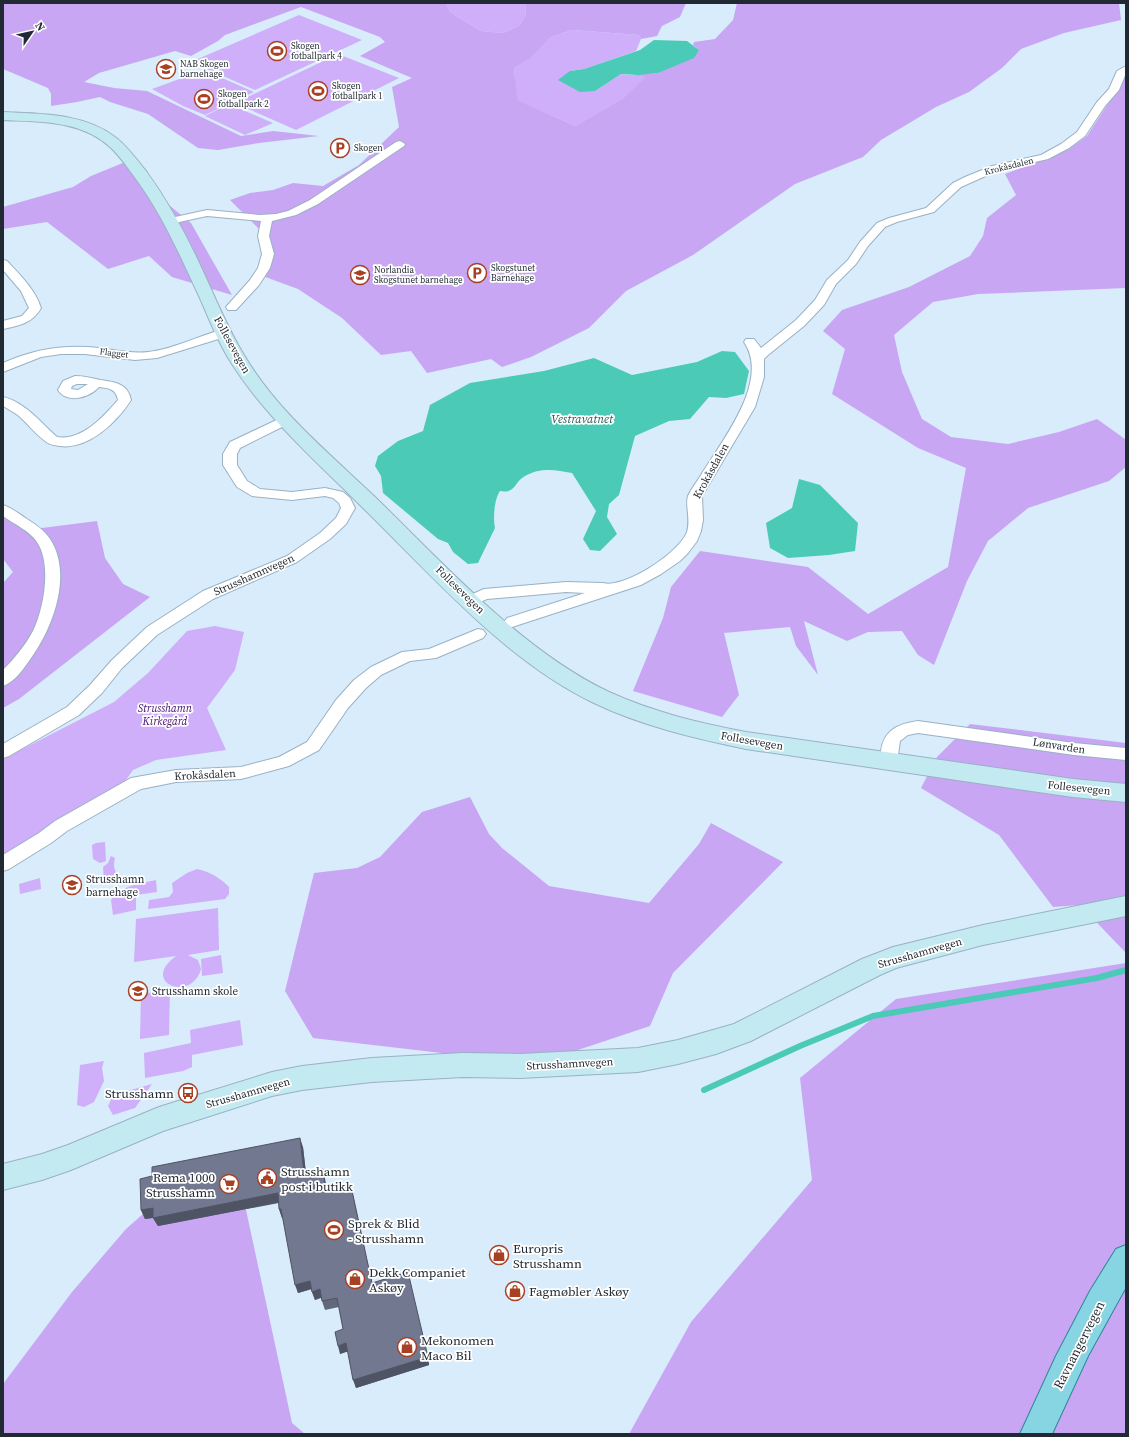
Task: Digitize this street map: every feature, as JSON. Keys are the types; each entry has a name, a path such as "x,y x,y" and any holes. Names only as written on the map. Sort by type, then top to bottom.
{"main road":[{"name":"Follesevegen","path":"3,116 62,121 86,127 105,136 120,150 144,179 170,222 234,353 251,378 285,420 507,634 544,663 590,691 636,711 679,726 725,737 1073,788 1126,793"},
{"name":"Strusshamnvegen","path":"3,1177 60,1161 174,1116 272,1084 302,1078 372,1070 463,1065 537,1066 578,1062 638,1060 678,1052 716,1042 742,1033 871,967 893,958 983,935 1126,906"},
{"name":"Ravnangervegen","path":"1036,1434 1068,1363 1089,1322 1126,1259"}],"street":[{"name":"Krokåsdalen","path":"758,360 764,352 800,323 820,302 831,282 852,262 864,244 881,225 893,220 930,210 957,185 968,178 996,168 1044,157 1065,146 1081,134 1100,104 1114,90 1120,73 1126,69"},
{"path":"170,222 207,213 267,218 292,213 314,202 400,144"},
{"name":"Follesevegen","path":"232,307 254,285 268,259 268,250 264,241 267,218"},
{"path":"3,263 22,285 32,300 35,308 28,316 15,322 3,325"},
{"name":"Flagget","path":"3,368 34,355 59,349 86,350 127,356 146,356 163,353 224,333"},
{"name":"Krokåsdalen","path":"512,622 626,585 655,572 672,560 693,536 696,519 694,504 695,496 749,407 758,377 758,360 755,348 750,342"},
{"path":"3,401 22,412 53,441 60,443 70,442 85,437 117,410 125,400 125,395 122,390 115,386 96,383"},
{"name":"Strusshamnvegen","path":"3,752 73,711 96,690 117,664 152,632 208,596 292,559 325,536 341,521 348,508 345,501 338,495 325,492 292,496 257,493 242,484 230,465 230,454 235,445 249,436 285,420"},
{"path":"3,510 37,533 48,548 53,567 51,598 41,631 18,666 3,680"},
{"name":"Krokåsdalen","path":"472,601 484,594 566,587 610,589"},
{"name":"Krokåsdalen","path":"3,864 45,838 61,826 137,783 176,776 241,773 283,762 313,746 342,704 360,684 376,671 407,656 431,654 478,634"},
{"name":"Lønvarden","path":"888,762 888,746 892,737 910,728 918,727 993,736 1091,751 1126,754"}],"green space":[{"path":"446,3 525,3 526,14 520,25 503,33 481,31 450,12"},
{"name":"Skogen fotballpark 4","path":"299,15 362,40 255,90 191,62"},
{"path":"572,30 639,35 641,39 636,51 584,69 570,71 580,91 595,91 621,74 647,77 623,98 575,126 516,100 514,68 530,59 551,37"},
{"name":"Skogen fotballpark 1","path":"338,54 399,78 296,130 235,103"},
{"name":"Skogen fotballpark 2","path":"204,70 254,92 205,115 183,106 152,89"},
{"path":"229,104 273,123 245,135 205,116"},
{"name":"Strusshamn Kirkegård","path":"215,626 244,632 235,670 207,708 226,750 156,760 133,770 124,783 3,859 3,759 114,702 148,673 187,631"},
{"path":"105,842 106,861 100,863 93,859 92,845"},
{"path":"111,856 115,858 114,867 118,875 115,877 116,880 104,883 103,867 108,863"},
{"path":"197,869 215,876 229,887 229,894 225,899 148,909 149,900 169,897 173,892 172,883 187,873"},
{"path":"40,878 41,889 20,894 19,884"},
{"path":"156,880 157,892 136,895 136,910 113,915 111,900 115,895 125,888"},
{"path":"218,908 219,950 188,955 198,960 201,969 196,979 188,985 179,987 171,985 165,981 163,974 166,966 176,956 134,962 136,919"},
{"path":"221,955 223,973 202,976 201,959"},
{"path":"170,989 169,1035 140,1039 141,994"},
{"path":"240,1020 243,1045 192,1055 192,1067 183,1071 145,1078 144,1053 191,1043 190,1030"},
{"path":"104,1061 102,1068 104,1081 94,1102 84,1107 77,1105 80,1065"},
{"path":"152,1084 135,1108 113,1115 108,1106 113,1095"}],"shaded area":[{"path":"3,3 446,3 450,12 481,31 503,33 520,25 526,14 525,3 686,3 680,17 662,26 657,36 641,39 639,35 572,30 551,37 530,59 514,68 517,100 575,126 623,98 646,77 629,75 658,73 699,50 693,45 694,42 715,39 733,20 737,3 1119,3 1121,20 1064,33 1021,49 1002,68 969,92 936,107 881,140 863,157 795,184 693,255 626,291 589,328 531,357 502,367 491,359 427,373 411,351 381,355 342,318 298,289 260,275 266,257 261,231 230,200 250,193 273,190 293,183 323,186 359,165 399,127 392,87 412,78 360,56 385,42 380,37 301,7 225,35 218,41 191,56 175,51 99,73 84,82 114,88 147,91 241,136 273,131 319,136 259,143 218,150 198,148 148,114 110,102 100,97 51,106 51,94 48,88 3,69"},
{"path":"1124,76 1126,76 1126,288 978,294 933,302 894,335 902,372 922,419 951,437 1008,444 1059,432 1097,419 1125,439 1126,467 1109,481 1028,508 988,541 967,581 934,665 918,655 902,631 868,632 847,641 804,621 818,675 796,646 790,627 724,633 739,695 722,717 633,691 663,618 671,587 700,551 808,567 868,614 948,567 966,468 918,448 832,394 845,349 823,331 842,310 909,287 970,256 983,236 987,218 1016,195 1005,174 1069,149 1087,136 1124,79"},
{"path":"135,158 138,180 191,223 232,295 172,277 149,256 108,269 47,222 3,229 3,207 73,187 91,176"},
{"path":"7,512 26,530 97,521 105,558 123,584 150,597 19,699 3,708 3,583 13,572 3,559 3,517"},
{"path":"970,724 1126,743 1126,953 1080,905 1053,907 999,835 921,788 937,757"},
{"path":"470,797 489,834 502,848 549,886 649,903 699,844 711,823 783,862 673,973 650,1026 536,1064 313,1038 285,991 314,873 357,868 380,857 422,812"},
{"path":"1126,963 1126,1434 629,1434 691,1322 812,1180 800,1078 896,999"},
{"path":"178,1183 243,1196 292,1423 305,1434 3,1434 3,1384 72,1292 126,1229"}],"water":[{"path":"654,40 687,41 699,50 694,58 658,73 638,75 621,74 595,91 580,92 558,80 570,71 584,69 640,50"},
{"name":"Vestravatnet","path":"722,351 735,352 749,371 744,394 726,398 709,397 690,419 669,421 635,436 619,495 609,504 607,517 617,534 600,551 590,550 583,539 596,511 572,473 554,470 537,471 521,478 509,491 500,491 496,499 494,509 495,528 478,563 468,564 453,552 448,543 438,539 383,493 381,476 375,466 378,456 398,441 423,431 430,405 470,383 544,371 594,358 632,375 697,362"},
{"path":"799,479 820,485 858,523 855,551 829,555 788,558 770,548 766,523 792,508"}],"building":[{"path":"300,1138 304,1173 323,1169 325,1186 336,1183 338,1189 351,1186 372,1283 408,1272 428,1357 353,1380 346,1343 338,1346 335,1332 343,1329 337,1298 322,1301 320,1289 312,1292 310,1281 295,1285 281,1209 279,1209 278,1193 153,1218 153,1208 141,1210 140,1179 152,1176 152,1167"}],"waterway":[{"path":"704,1090 800,1046 873,1016 1097,978 1126,970"}],"place":[{"name":"Skogen fotballpark 4","path":"277,51"},
{"name":"NAB Skogen barnehage","path":"166,69"},
{"name":"Skogen fotballpark 1","path":"318,91"},
{"name":"Skogen fotballpark 2","path":"204,99"},
{"name":"Skogen","path":"340,148"},
{"name":"Skogstunet Barnehage","path":"477,273"},
{"name":"Norlandia Skogstunet barnehage","path":"360,275"},
{"name":"Strusshamn barnehage","path":"72,885"},
{"name":"Strusshamn skole","path":"138,991"},
{"name":"Strusshamn","path":"188,1093"},
{"name":"Strusshamn post i butikk","path":"267,1178"},
{"name":"Rema 1000 Strusshamn","path":"229,1184"},
{"name":"Sprek & Blid - Strusshamn","path":"334,1230"},
{"name":"Europris Strusshamn","path":"499,1255"},
{"name":"Dekk Companiet Askøy","path":"355,1279"},
{"name":"Fagmøbler Askøy","path":"515,1291"},
{"name":"Mekonomen Maco Bil","path":"407,1347"}]}
